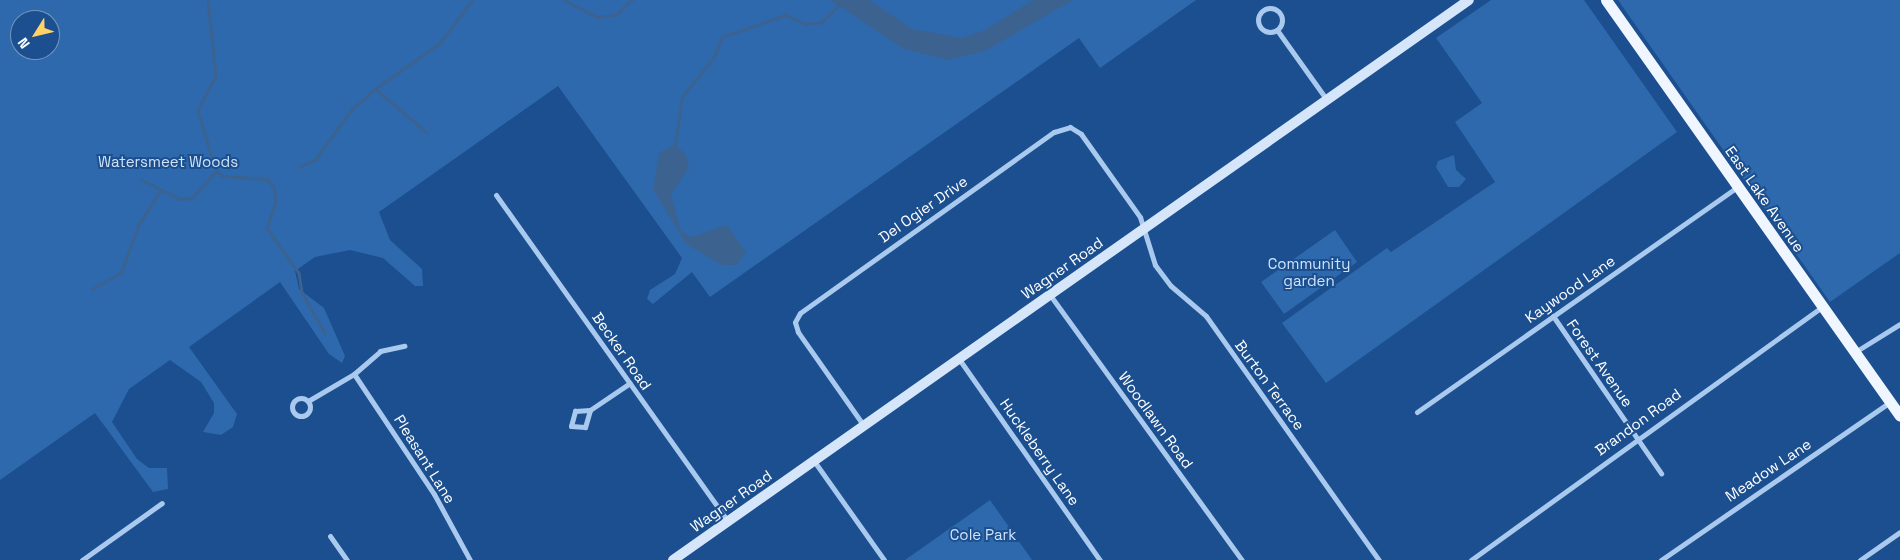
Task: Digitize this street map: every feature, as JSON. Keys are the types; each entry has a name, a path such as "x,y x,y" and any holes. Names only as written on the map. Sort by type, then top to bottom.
{"main road":[{"name":"East Lake Avenue","path":"1606,0 1900,416"}],"street":[{"name":"Wagner Road","path":"672,560 1469,0"},
{"path":"1268,8 1279,12 1282,19 1278,30 1262,30 1258,18 1261,11 1268,8"},
{"path":"1278,30 1327,100"},
{"name":"Del Ogier Drive","path":"864,426 798,332 796,317 1054,132 1066,126 1081,134 1146,227"},
{"name":"Kaywood Lane","path":"1417,412 1737,186"},
{"name":"Becker Road","path":"496,195 728,521"},
{"name":"Burton Terrace","path":"1146,227 1155,265 1171,286 1206,316 1378,560"},
{"name":"Woodlawn Road","path":"1050,295 1242,560"},
{"name":"Brandon Road","path":"1471,560 1636,438 1822,307"},
{"name":"Forest Avenue","path":"1552,316 1661,473"},
{"path":"1855,352 1900,324"},
{"path":"308,401 354,374 380,350 404,346"},
{"name":"Huckleberry Lane","path":"959,358 1100,560"},
{"name":"Pleasant Lane","path":"354,374 434,494 470,560"},
{"path":"590,410 584,427 571,426 575,411 590,410 630,383"},
{"name":"Meadow Lane","path":"1661,560 1890,402"},
{"path":"813,461 884,560"},
{"path":"82,560 162,504"},
{"path":"1860,560 1900,532"},
{"path":"330,536 346,560"}],"green space":[{"name":"Watersmeet Woods","path":"0,0 1196,0 1100,68 1079,38 710,297 692,272 653,304 647,299 650,290 675,274 682,258 558,86 379,212 390,240 422,269 423,286 415,286 383,258 350,250 315,257 295,271 299,289 324,308 345,356 342,363 329,354 280,282 189,347 237,414 233,427 221,435 203,432 214,413 214,403 201,382 170,360 129,389 112,422 137,459 149,468 167,468 168,489 153,492 95,413 0,480"},
{"path":"1491,0 1584,0 1677,132 1326,383 1282,323 1387,248 1391,252 1495,182 1455,122 1482,103 1436,38"},
{"path":"1618,0 1900,0 1900,253 1830,302"},
{"path":"1454,155 1456,170 1466,179 1459,187 1448,187 1436,167 1438,161"},
{"name":"Community garden","path":"1335,230 1357,262 1284,314 1261,282"},
{"name":"Cole Park","path":"990,500 1032,560 905,560 976,510"}],"shaded area":[{"path":"830,0 869,0 912,29 962,38 985,30 1033,0 1073,0 985,51 948,60 904,49"},
{"path":"675,144 686,155 689,167 671,195 681,231 692,237 727,225 746,252 737,265 722,265 686,244 653,189 659,153"}],"waterway":[{"path":"208,0 216,76 198,110 216,171 223,176 267,179 274,187 276,201 267,228 299,273 302,292 325,333"},
{"path":"427,133 375,89 440,43 472,0"},
{"path":"564,0 598,17 615,15 632,0"},
{"path":"675,144 682,97 714,57 722,37 785,15 806,24 822,22 844,0"},
{"path":"298,167 315,160 351,110 375,89"},
{"path":"142,180 180,199 192,198 216,171"},
{"path":"92,289 121,273 138,226 160,191"}]}
